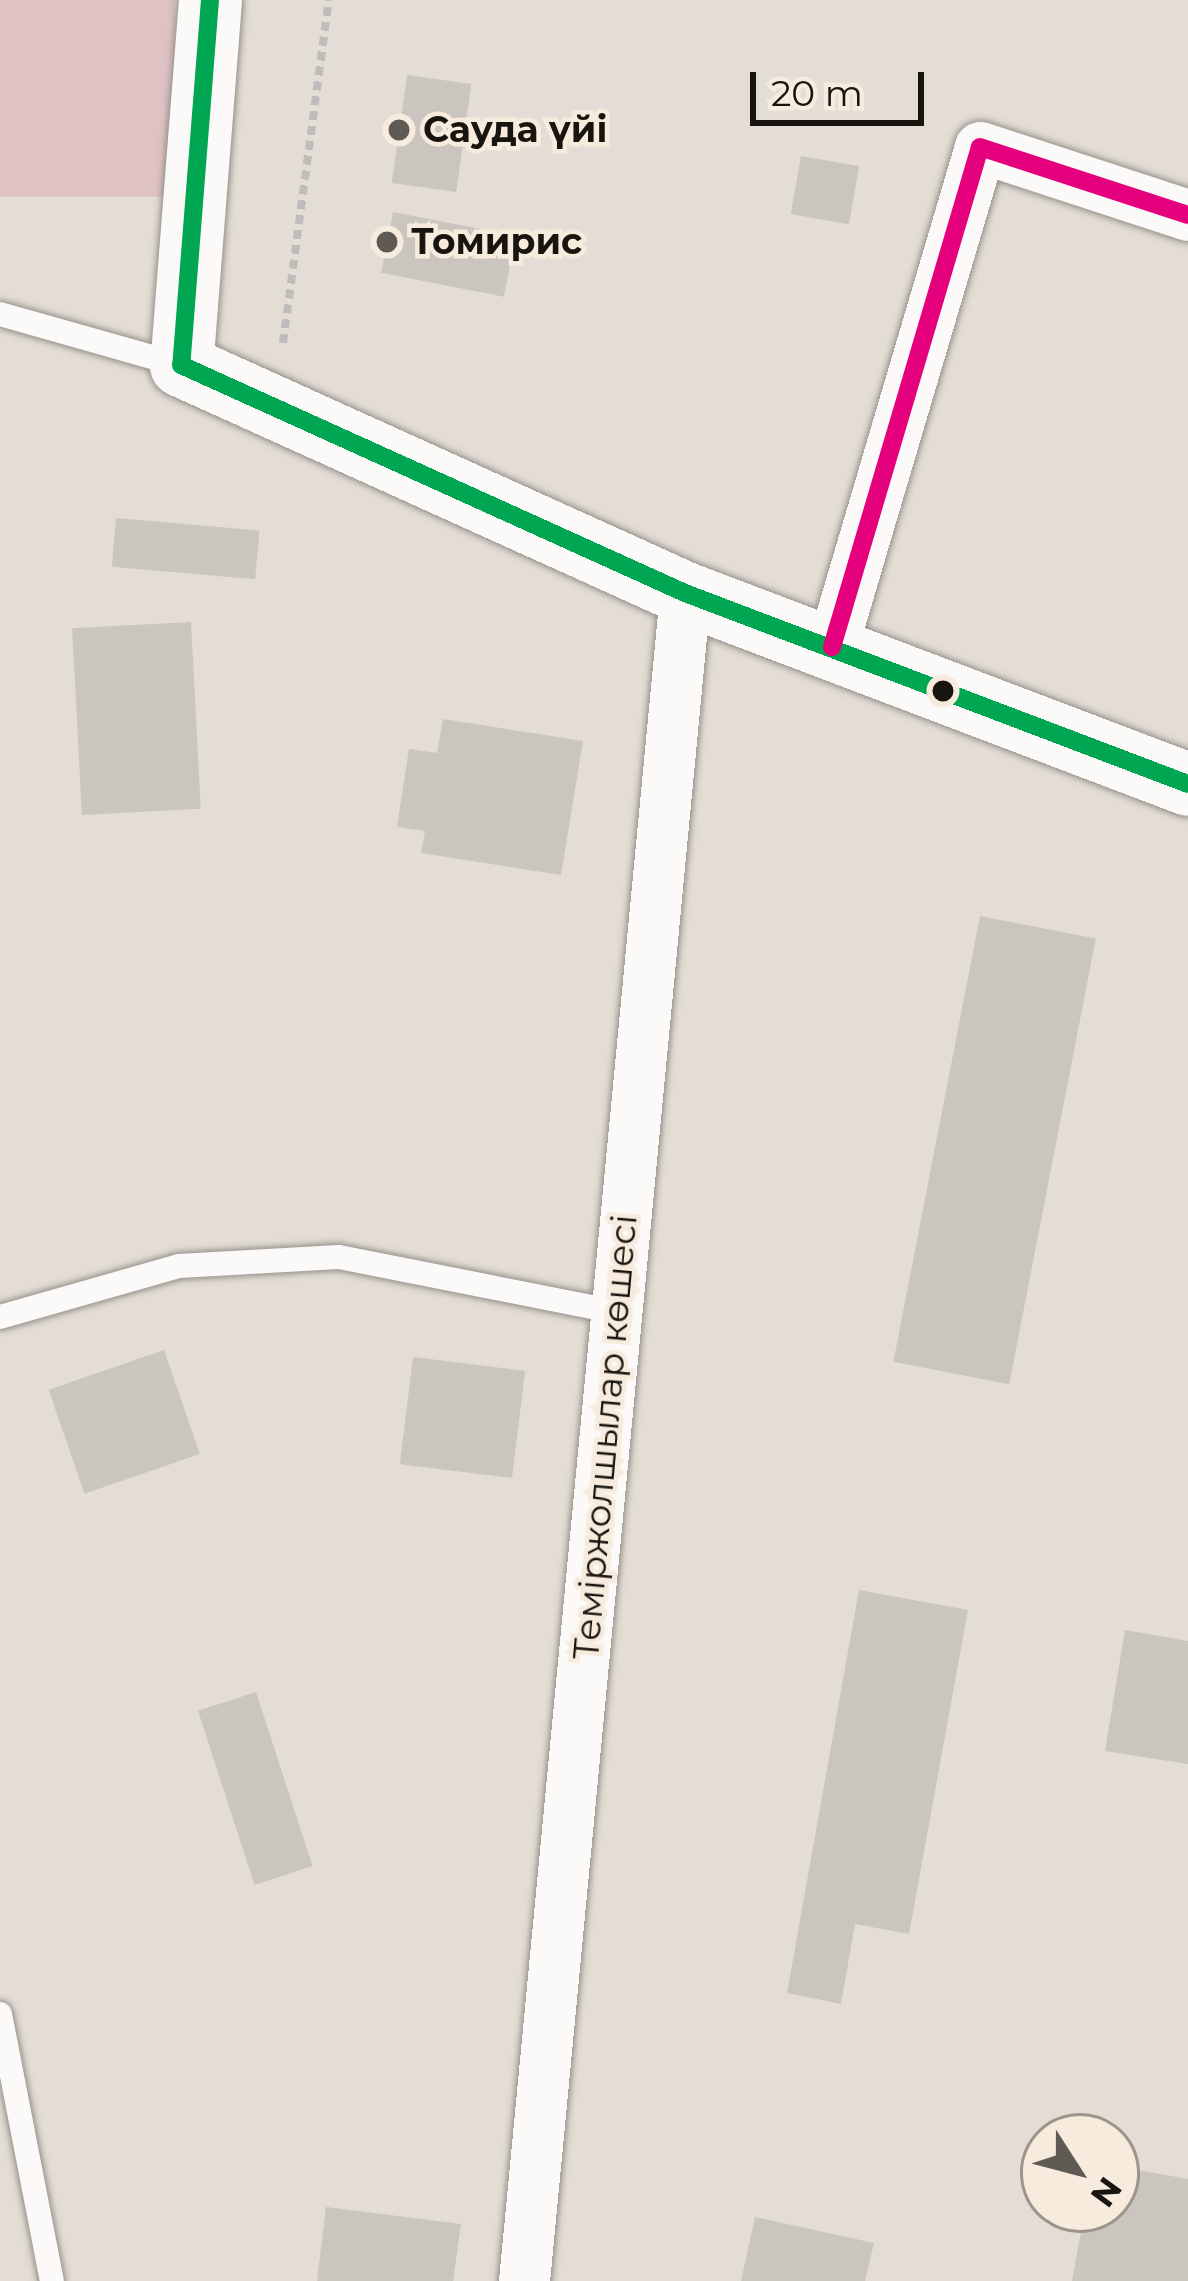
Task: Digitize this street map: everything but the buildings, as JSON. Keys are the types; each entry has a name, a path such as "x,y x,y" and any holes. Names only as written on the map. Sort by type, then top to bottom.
{"street":[{"path":"210,0 181,365 685,593 1188,784"},
{"path":"832,647 980,147 1188,215"},
{"name":"Теміржолшылар көшесі","path":"524,2281 685,593"}],"lane":[{"path":"0,314 181,365"},
{"path":"0,1317 179,1266 339,1257 616,1312"},
{"path":"0,2014 52,2281"}],"path":[{"path":"275,407 329,0"}],"shaded area":[{"path":"0,0 175,0 175,197 0,197"}],"transit line":[{"path":"210,0 181,365 685,593 1188,784"},
{"path":"832,647 980,147 1188,215"}],"place":[{"name":"Сауда үйі","path":"399,130"},
{"name":"Томирис","path":"387,242"}]}
